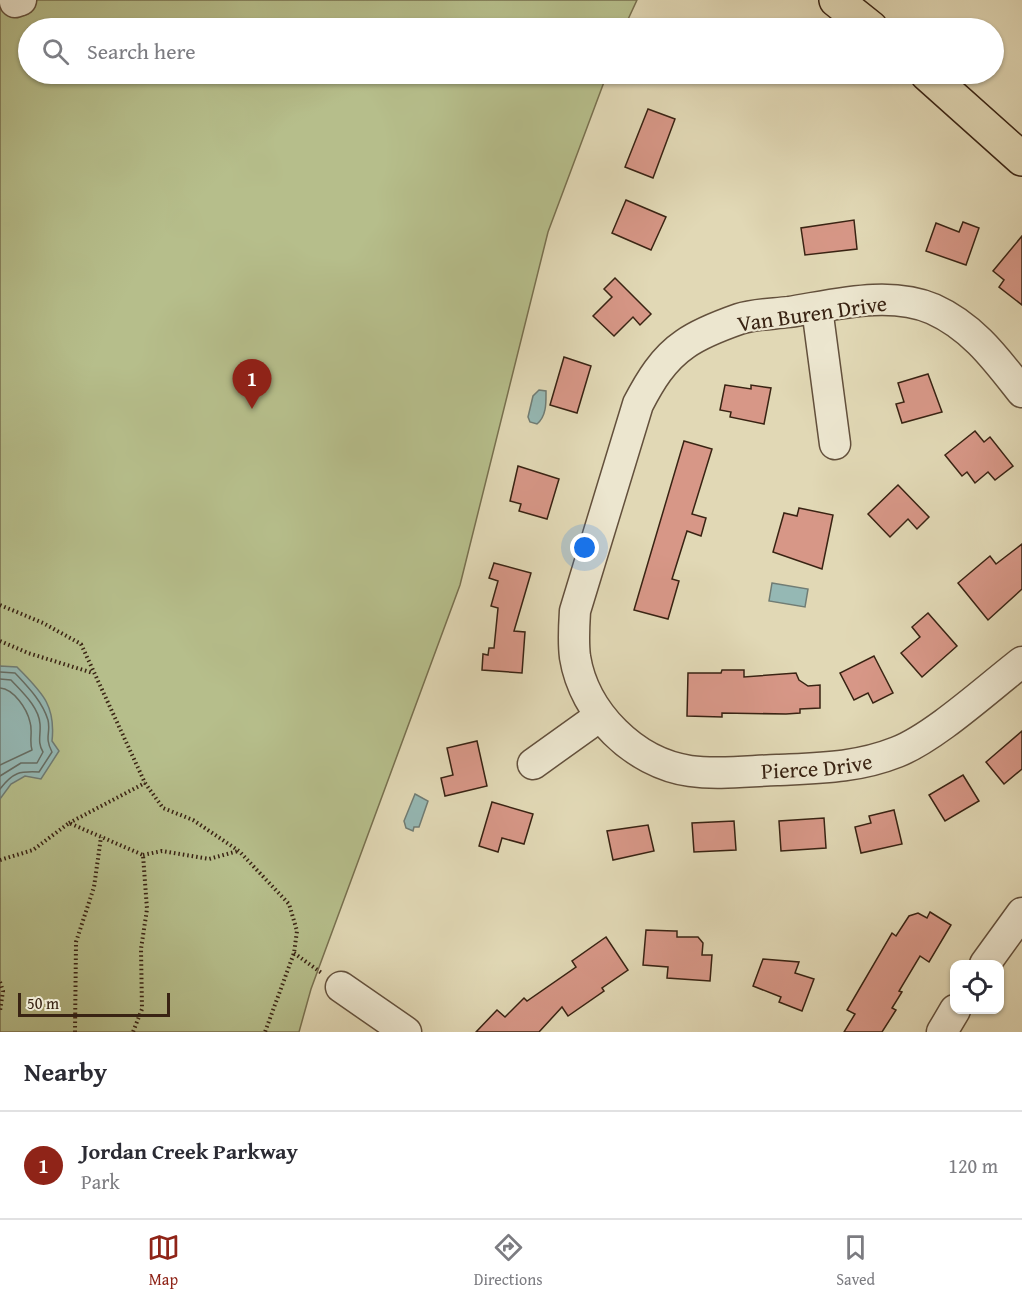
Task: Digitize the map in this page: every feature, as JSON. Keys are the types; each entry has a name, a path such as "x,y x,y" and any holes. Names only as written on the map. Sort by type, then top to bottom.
{"main road":[{"path":"836,0 858,18"},
{"path":"938,84 1022,159"}],"street":[{"name":"Van Buren Drive","path":"638,404 652,378 667,359 686,343 740,319 881,300 907,302 932,308 958,322 978,338 1022,392"},
{"path":"817,308 835,444"},
{"name":"Pierce Drive","path":"638,404 575,611 573,637 575,658 581,679 600,716 620,737 642,754 664,765 689,771 843,767 872,762 926,736 1022,662"},
{"path":"533,764 600,716"},
{"path":"988,960 1022,913"},
{"path":"341,987 406,1032"},
{"path":"942,1032 953,1014"}],"path":[{"path":"0,605 43,623 81,644 145,783 163,808 193,820 239,850 289,904 297,931 294,953 265,1032"},
{"path":"0,641 27,654 94,674"},
{"path":"0,860 33,850 69,823 145,783"},
{"path":"69,823 142,855 162,850 209,859 239,850"},
{"path":"75,1032 76,942 94,887 101,837"},
{"path":"133,1032 142,1009 141,949 147,909 142,855"},
{"path":"294,953 341,987"},
{"path":"0,982 3,991 0,1011"}],"green space":[{"path":"0,0 637,0 629,18 18,18 18,84 603,84 548,232 460,585 311,989 299,1032 0,1032"}],"water":[{"path":"539,390 546,391 546,404 543,417 537,424 530,422 528,417 533,396"},
{"path":"772,583 808,589 805,607 769,601"},
{"path":"0,666 17,667 40,692 52,717 52,741 59,751 41,779 25,776 11,784 0,799"},
{"path":"415,794 428,801 419,827 414,827 413,831 406,828 404,821"}],"building":[{"path":"648,109 675,119 653,178 625,167"},
{"path":"626,200 666,217 651,250 612,233"},
{"path":"854,220 857,249 805,255 801,228"},
{"path":"963,222 979,228 966,265 926,251 936,223 959,232"},
{"path":"1022,236 1022,305 999,287 1004,280 993,271"},
{"path":"615,278 651,314 640,325 633,317 614,336 593,316 612,297 604,289"},
{"path":"564,357 591,366 577,413 550,405"},
{"path":"928,374 942,412 902,423 896,404 904,402 898,383"},
{"path":"725,385 751,389 751,385 771,388 764,424 730,417 731,412 720,410"},
{"path":"975,431 984,442 990,437 1013,466 995,480 988,472 975,483 967,472 962,476 945,455"},
{"path":"684,441 712,449 692,514 706,518 701,536 687,531 672,579 679,581 668,619 634,610"},
{"path":"518,466 559,479 547,519 519,511 521,504 510,501"},
{"path":"898,485 929,517 917,529 908,519 890,537 868,514"},
{"path":"799,508 833,515 822,569 773,552 784,513 797,516"},
{"path":"1022,544 1022,589 988,620 958,583 990,556 996,564"},
{"path":"494,563 531,573 514,631 525,632 522,673 482,670 483,654 488,655 489,648 494,648 498,608 491,606 498,581 489,578"},
{"path":"928,613 957,646 922,677 901,653 920,637 912,627"},
{"path":"874,656 893,693 873,703 868,693 854,700 840,673"},
{"path":"722,670 744,670 744,677 796,673 799,680 808,686 820,685 820,708 800,709 800,713 786,714 722,713 722,717 687,716 688,673 721,673"},
{"path":"1022,731 1022,769 1004,784 986,762"},
{"path":"477,741 487,786 445,796 441,778 453,775 447,748"},
{"path":"963,775 979,801 945,821 929,795"},
{"path":"492,802 533,814 524,844 502,838 498,852 479,846"},
{"path":"894,810 902,844 861,853 855,827 871,823 869,816"},
{"path":"824,818 826,848 781,851 779,821"},
{"path":"734,821 736,850 694,852 692,823"},
{"path":"648,825 654,851 613,860 607,831"},
{"path":"930,912 951,925 929,962 920,956 899,991 902,992 892,1008 896,1010 882,1032 844,1032 855,1014 847,1010 892,933 896,936 909,916 918,913 927,918"},
{"path":"646,930 677,931 677,937 698,937 703,943 702,955 712,955 710,981 667,978 668,967 643,965"},
{"path":"606,937 628,970 602,988 604,991 568,1016 562,1007 539,1032 476,1032 497,1010 505,1017 524,998 527,1001 576,967 572,961"},
{"path":"763,959 799,962 795,973 814,979 802,1011 779,1002 781,997 753,986"}],"place":[{"name":"Jordan Creek Parkway","path":"252,409"}]}
